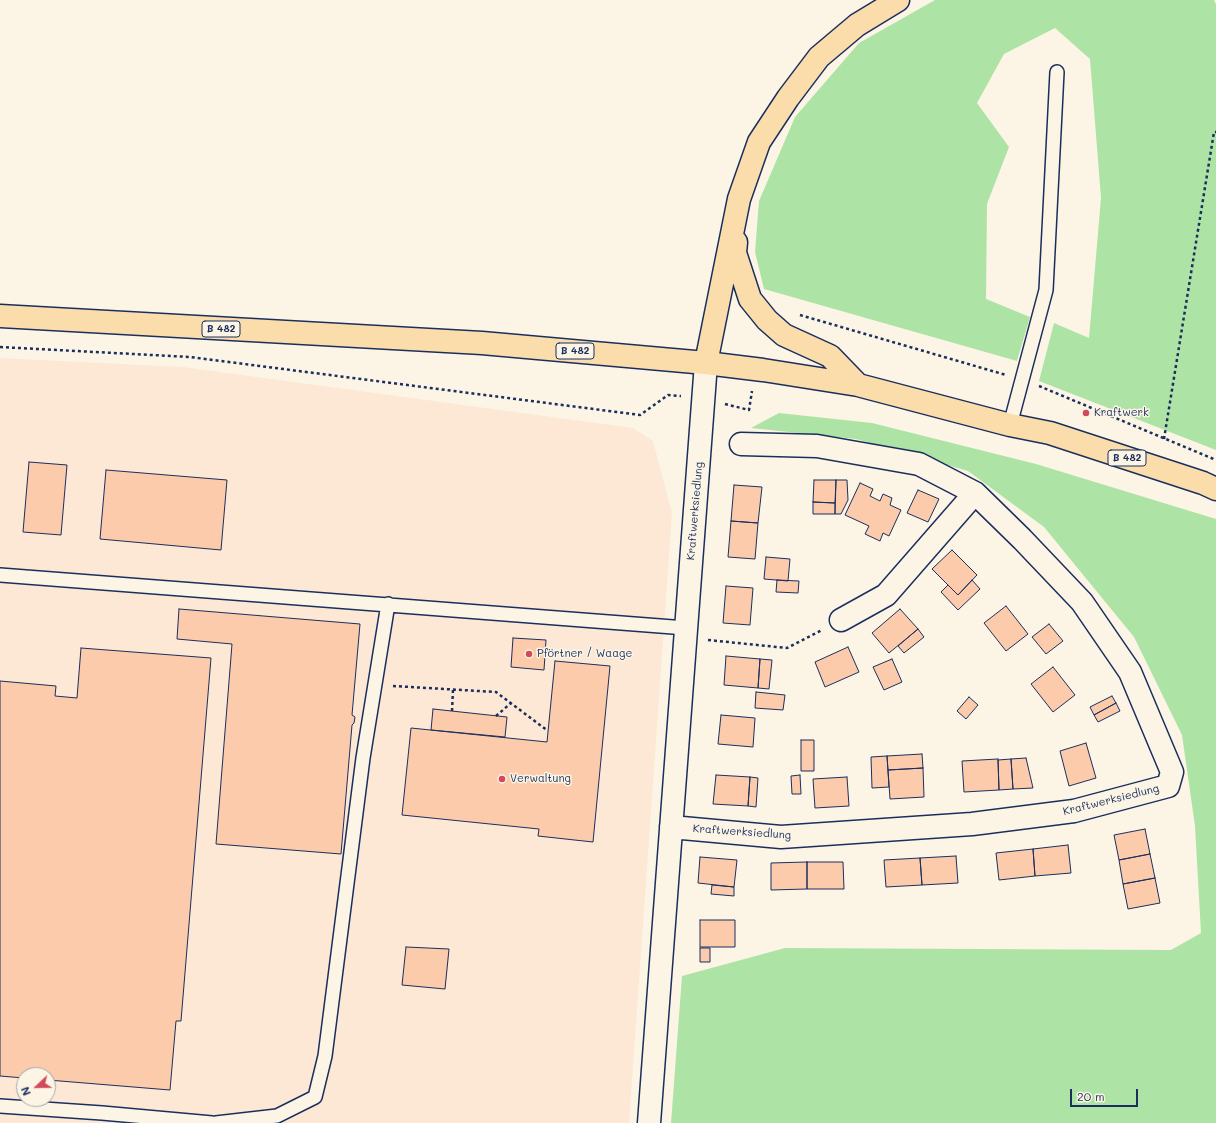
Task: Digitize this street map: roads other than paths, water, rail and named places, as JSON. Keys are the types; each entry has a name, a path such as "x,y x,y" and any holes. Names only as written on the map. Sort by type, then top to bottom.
{"main road":[{"path":"706,363 739,199 760,142 788,98 819,57 857,25 898,0"},
{"path":"739,199 735,254 750,299 767,320 784,335 830,356 858,385"},
{"name":"B 482","path":"0,316 482,343 706,363 756,369 858,385 1050,434 1204,483 1216,489"}],"street":[{"name":"Kraftwerksiedlung","path":"649,1123 706,363"},
{"name":"Kraftwerksiedlung","path":"671,827 781,837 972,824 1074,811 1168,786 1172,772 1130,672 1082,602 1022,539 975,494 919,464 817,446 741,444"},
{"path":"841,620 886,595 975,494"}],"lane":[{"path":"1010,425 1046,290 1057,72"},
{"path":"0,575 388,604 685,632"},
{"path":"216,1123 277,1116 315,1097 325,1056 363,758 388,604"},
{"path":"0,1106 102,1112 212,1123"}],"place":[{"name":"Kraftwerk","path":"1086,413"},
{"name":"Pförtner / Waage","path":"529,654"},
{"name":"Verwaltung","path":"502,779"}]}
